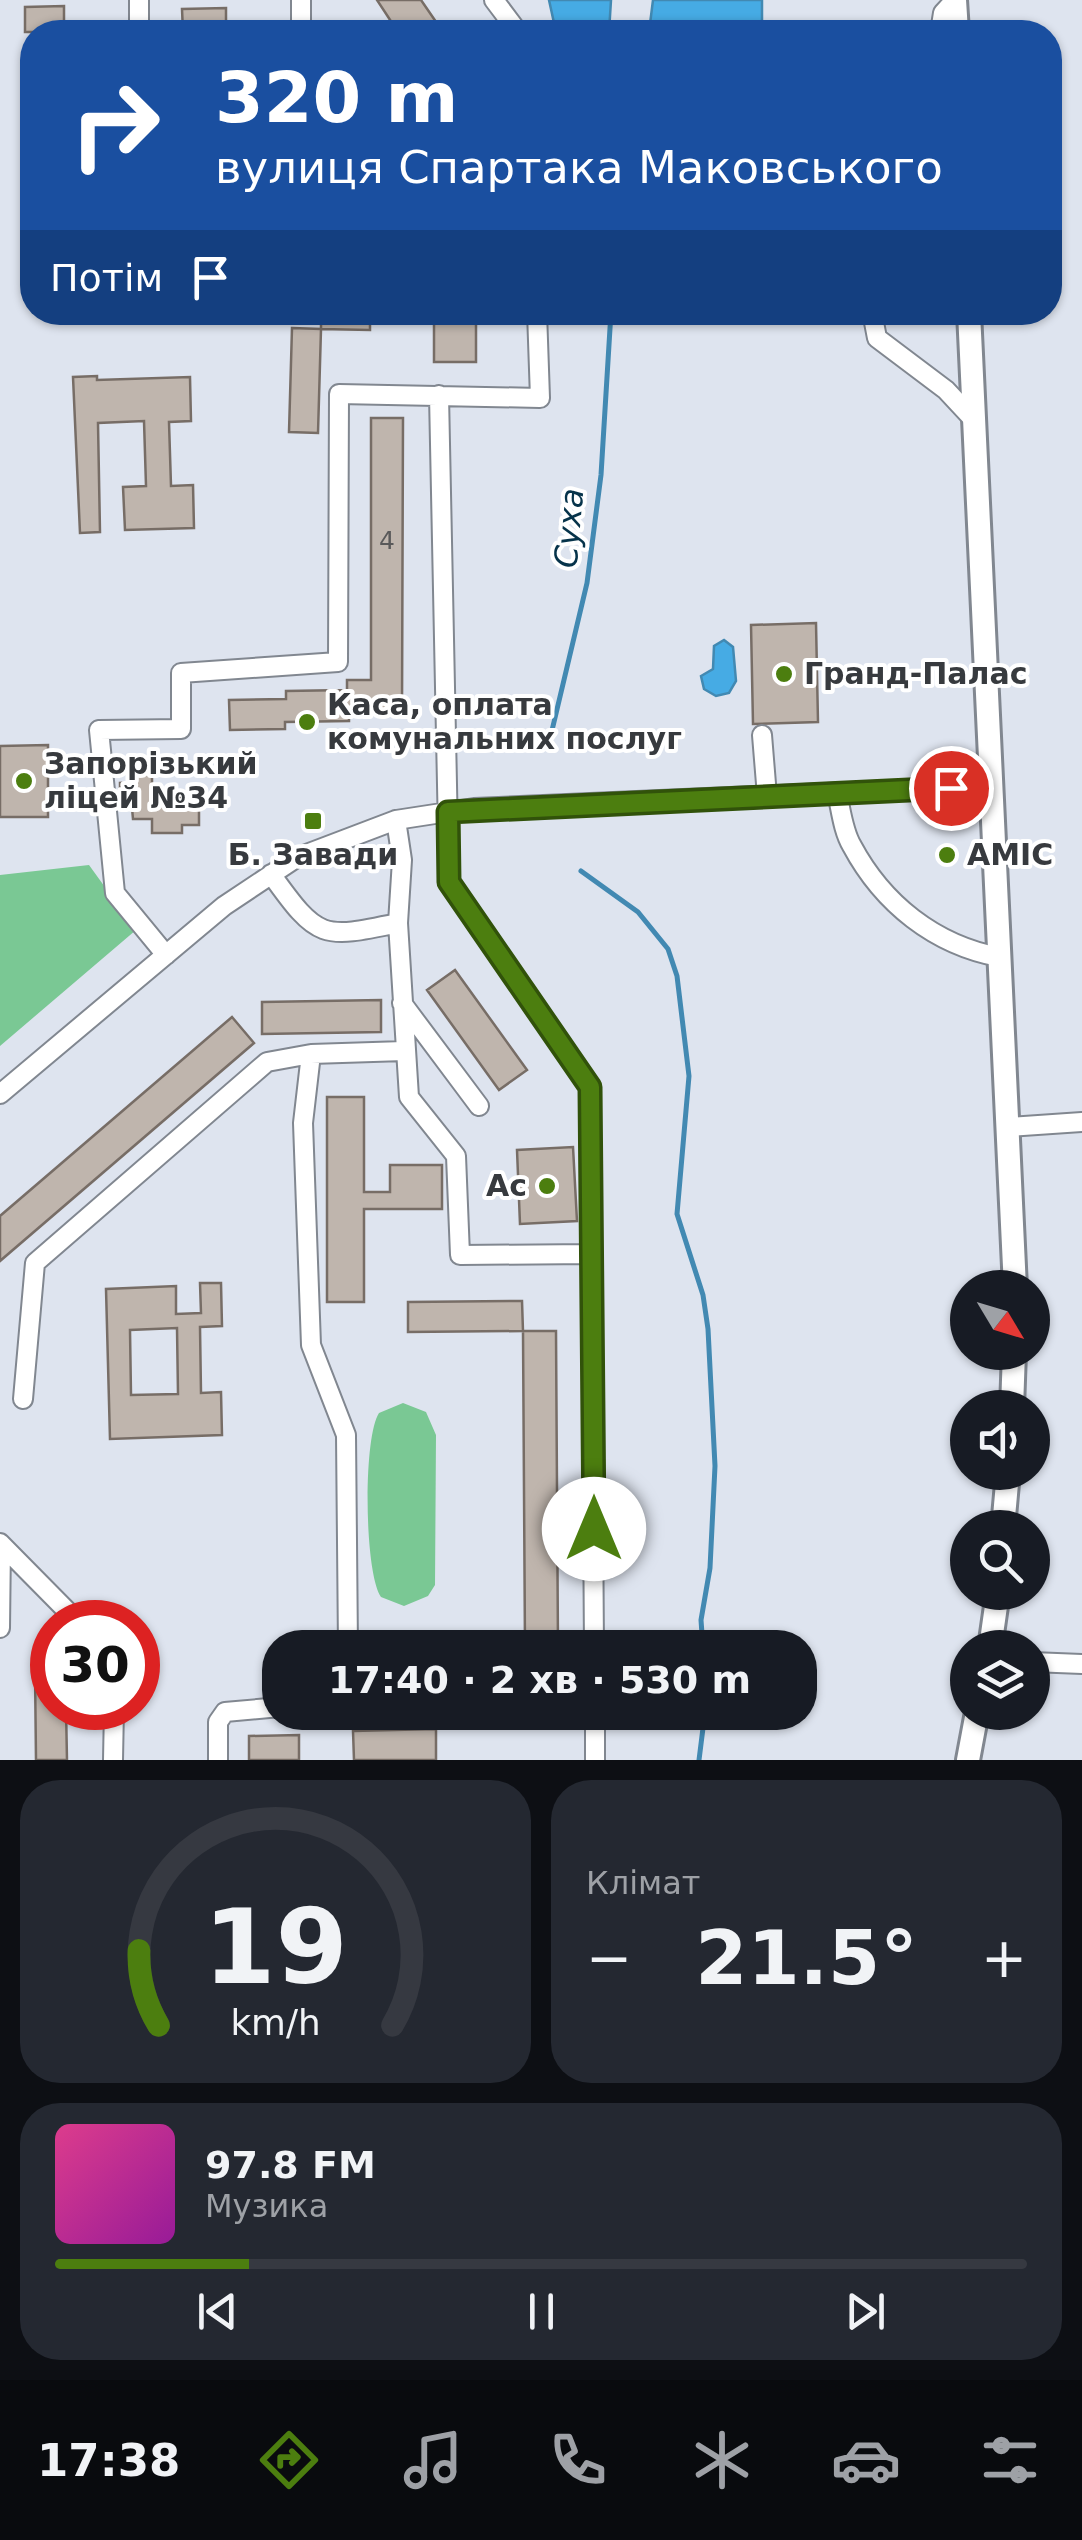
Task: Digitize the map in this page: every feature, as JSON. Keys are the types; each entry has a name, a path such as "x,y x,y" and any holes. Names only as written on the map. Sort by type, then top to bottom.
{"main road":[{"path":"969,325 1014,1270"},
{"path":"968,1760 974,1730"}],"street":[{"path":"166,955 115,892 99,730 181,729 182,673 338,662 339,394 540,398 538,325"},
{"path":"874,325 877,338 946,390 974,419"},
{"path":"438,395 449,882 590,1087 594,1630"},
{"path":"762,734 768,796"},
{"path":"0,1094 166,955 272,874 296,858 396,820 448,812 989,786"},
{"path":"837,793 850,844 903,912 954,945 999,958"},
{"path":"396,820 402,860 398,923 409,1097 456,1156 460,1255 591,1254"},
{"path":"272,874 311,924 325,933 340,935 398,923"},
{"path":"402,1003 479,1106"},
{"path":"23,1399 35,1263 267,1062 311,1054 404,1051"},
{"path":"311,1054 303,1123 310,1345 346,1435 348,1630"},
{"path":"1010,1127 1082,1122"},
{"path":"1,1544 56,1600"},
{"path":"0,1628 1,1544"},
{"path":"1050,1663 1082,1664"},
{"path":"218,1760 218,1722 224,1712 262,1709"},
{"path":"113,1760 114,1730"},
{"path":"595,1730 595,1760"}],"green space":[{"path":"89,865 136,930 0,1046 0,875"},
{"path":"403,1403 426,1412 436,1435 435,1585 428,1596 404,1606 381,1597 375,1583 368,1505 374,1427 379,1413"}],"water":[{"path":"549,0 611,0 610,20 553,20"},
{"path":"653,0 762,0 762,20 650,20"},
{"path":"724,640 733,647 736,681 729,693 716,696 704,689 701,676 713,669 714,646"}],"building":[{"path":"377,0 421,0 435,20 390,20"},
{"path":"64,6 64,20 25,20 25,7"},
{"path":"226,8 226,20 182,20 182,9"},
{"path":"321,325 370,325 370,330 321,329"},
{"path":"434,325 476,325 476,362 434,362"},
{"path":"292,328 321,329 318,433 289,432"},
{"path":"97,376 97,380 190,377 191,421 169,422 171,486 193,485 194,528 125,530 123,487 146,486 144,421 98,423 100,532 80,533 73,377"},
{"path":"371,418 403,418 402,712 349,713 349,721 285,722 285,729 230,730 229,700 286,699 286,691 347,690 347,680 371,680"},
{"name":"Гранд-Палас","path":"816,623 818,722 753,724 751,625"},
{"name":"Запорізький ліцей №34","path":"48,745 48,817 0,817 0,746"},
{"path":"134,775 152,775 152,794 181,793 181,800 199,800 199,825 182,825 182,833 152,833 152,819 133,819 132,808 120,808 120,783 133,782"},
{"path":"455,970 527,1070 499,1090 427,990"},
{"path":"381,1000 381,1032 262,1034 262,1002"},
{"path":"232,1017 254,1043 0,1261 0,1216"},
{"path":"327,1097 364,1097 364,1192 390,1192 390,1165 442,1165 442,1209 364,1209 364,1302 327,1302"},
{"name":"Ас","path":"573,1147 577,1221 520,1224 517,1150"},
{"path":"200,1283 221,1283 222,1326 200,1327 201,1393 221,1392 222,1435 110,1439 106,1289 176,1286 176,1314 201,1313","holes":["177,1328 178,1394 131,1395 130,1330"]},
{"path":"522,1301 523,1331 408,1332 408,1302"},
{"path":"523,1331 556,1331 558,1630 525,1630"},
{"path":"36,1730 66,1730 67,1760 36,1760"},
{"path":"436,1730 436,1760 354,1760 353,1731"},
{"path":"299,1735 299,1760 249,1760 249,1736"}],"waterway":[{"name":"Суха","path":"549,743 587,583 601,475 610,325"},
{"path":"581,871 638,912 668,949 677,976 689,1076 677,1214 703,1295 715,1466 710,1568 702,1630"},
{"path":"699,1760 703,1730"}],"place":[{"name":"Гранд-Палас","path":"784,674"},
{"name":"Каса, оплата комунальних послуг","path":"307,722"},
{"name":"Запорізький ліцей №34","path":"24,781"},
{"name":"Б. Завади","path":"313,821"},
{"name":"AMIC","path":"947,855"},
{"name":"Ас","path":"547,1186"}],"route":[{"path":"594,1529 590,1087 449,882 448,812 951,788"}]}
